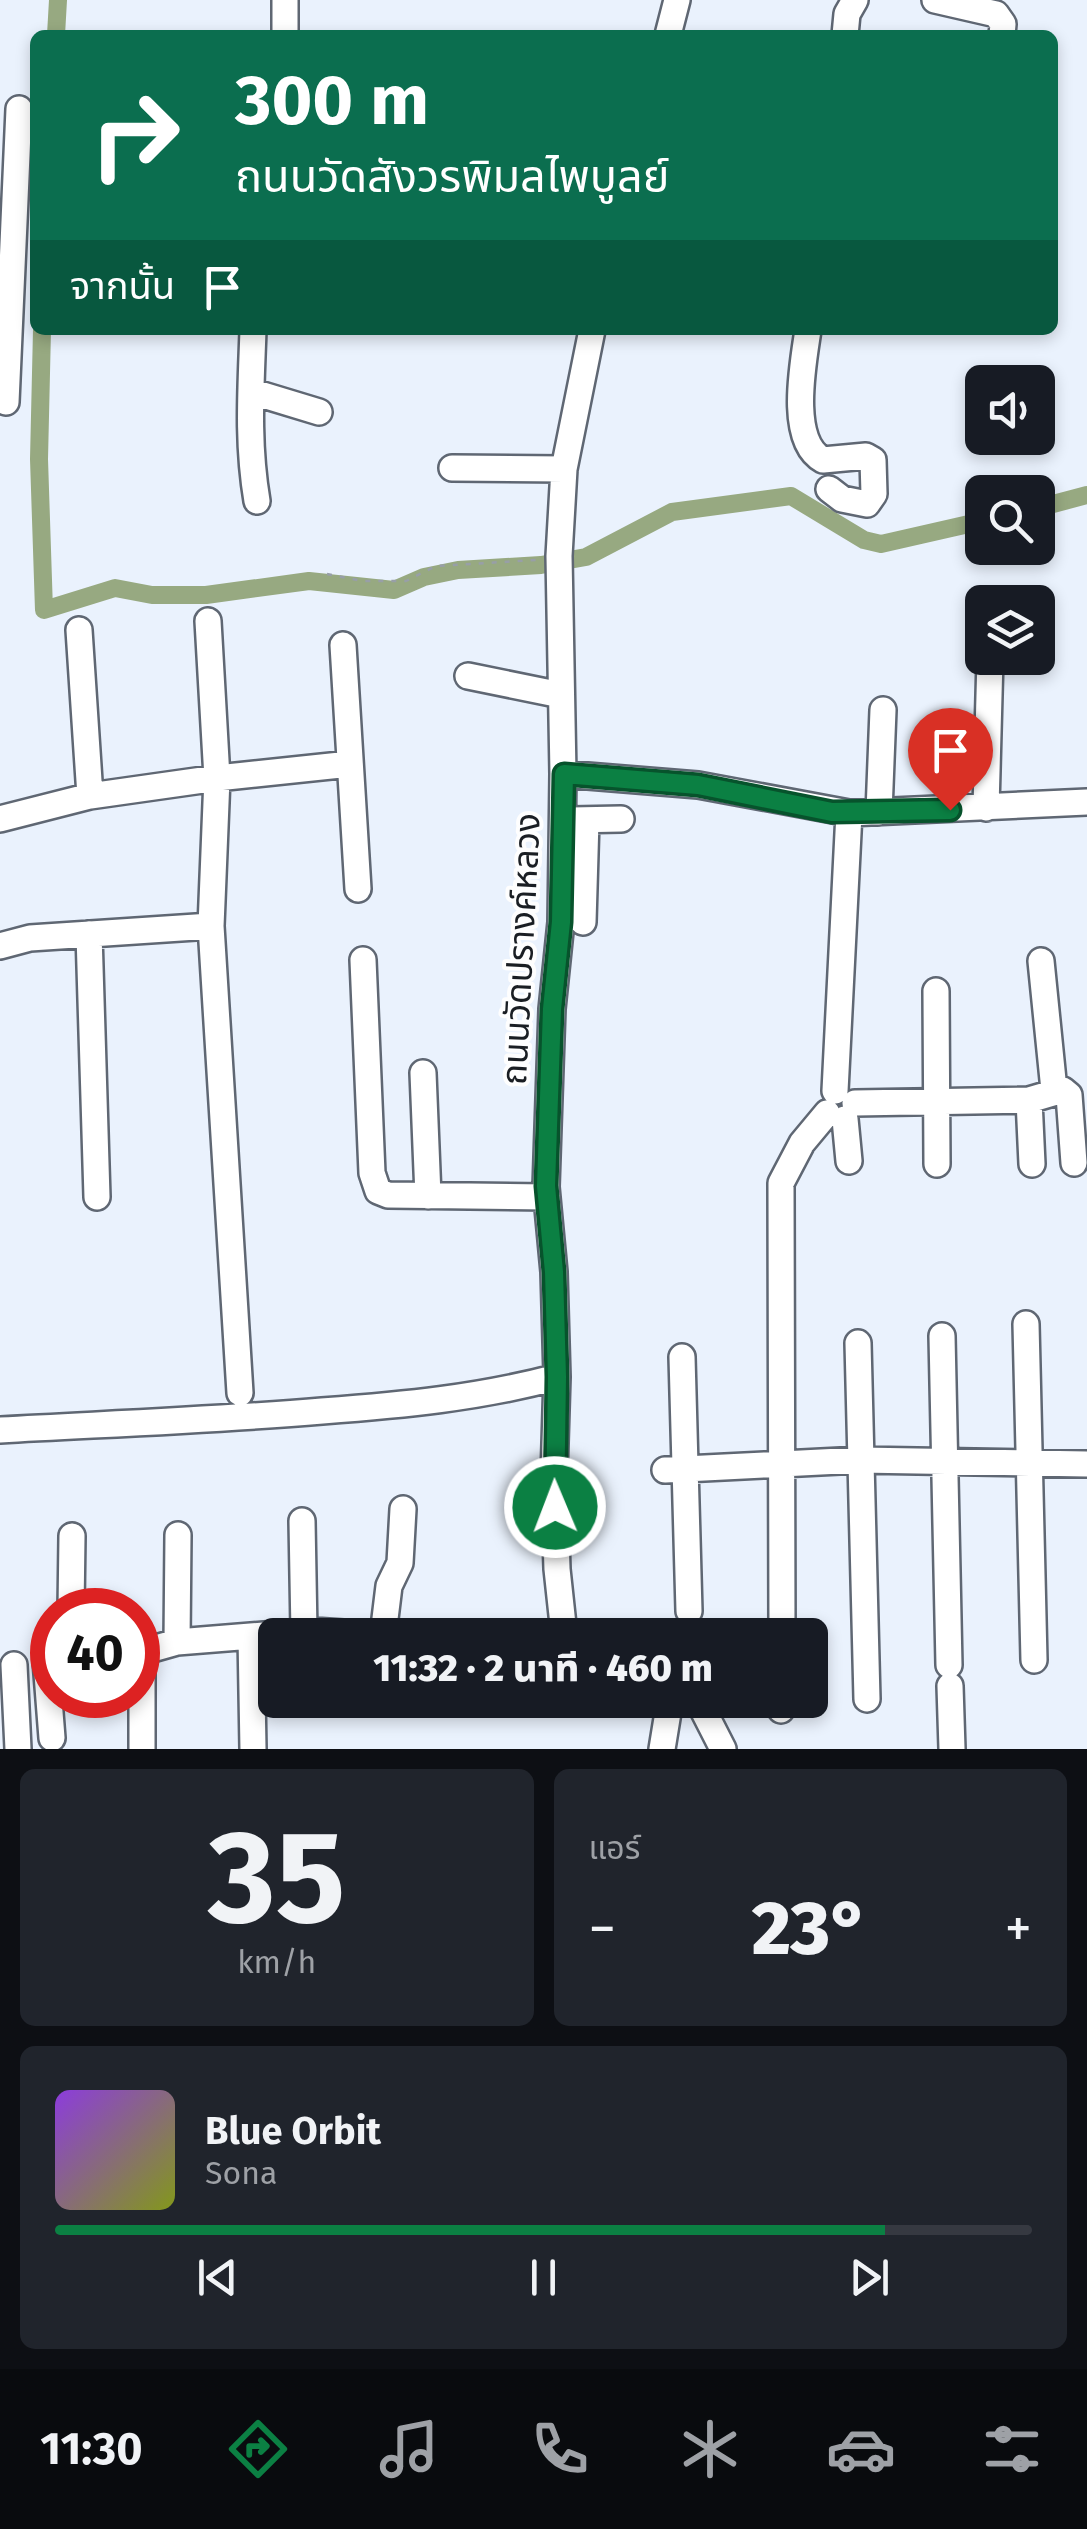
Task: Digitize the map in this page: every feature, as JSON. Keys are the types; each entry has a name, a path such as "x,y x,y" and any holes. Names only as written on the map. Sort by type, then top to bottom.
{"street":[{"path":"285,0 285,30"},
{"path":"669,30 677,0"},
{"path":"845,30 847,14 855,0"},
{"path":"935,0 995,16"},
{"path":"6,402 6,297 20,109"},
{"path":"253,335 254,392 249,444 257,501"},
{"name":"ถนนวัดปรางค์หลวง","path":"563,1618 554,1476 554,1272 547,1197 552,1009 574,820 564,774 558,584 564,468 591,335"},
{"path":"807,335 800,408 807,445 823,460 866,456 873,460 874,494 867,504 842,499 829,489"},
{"path":"254,392 320,412"},
{"path":"452,468 564,468"},
{"path":"208,621 217,778 212,926 240,1393"},
{"path":"79,630 90,796"},
{"path":"343,645 358,888"},
{"path":"986,808 990,675"},
{"path":"468,676 561,694"},
{"path":"879,812 883,710"},
{"path":"0,820 90,796 350,764"},
{"path":"564,774 698,785 849,813 1087,802"},
{"path":"849,813 840,1107 849,1161"},
{"path":"583,922 574,820 621,819"},
{"path":"0,946 30,938 212,926"},
{"path":"89,934 97,1198"},
{"path":"363,960 378,1191 388,1195 547,1197"},
{"path":"1041,961 1054,1090"},
{"path":"936,991 936,1164"},
{"path":"423,1073 428,1196"},
{"path":"782,1618 781,1183 802,1144 840,1107 1029,1100 1063,1090 1068,1095 1074,1163"},
{"path":"1029,1100 1032,1164"},
{"path":"1026,1324 1034,1660"},
{"path":"942,1336 952,1749"},
{"path":"858,1342 867,1699"},
{"path":"682,1357 675,1470 689,1612"},
{"path":"0,1430 226,1419 434,1402 506,1392 557,1377"},
{"path":"675,1470 860,1460 1087,1464"},
{"path":"385,1618 388,1586 400,1563 403,1509"},
{"path":"302,1520 304,1618"},
{"path":"177,1642 178,1535"},
{"path":"71,1588 72,1536"},
{"path":"160,1647 258,1635"},
{"path":"251,1636 252,1749"},
{"path":"7,1666 18,1749"},
{"path":"51,1718 52,1738"},
{"path":"141,1718 142,1749"},
{"path":"662,1749 667,1718"},
{"path":"707,1718 722,1749"}],"path":[{"path":"328,574 362,581 406,580 436,566 550,558 550,550 559,553"}],"waterway":[{"path":"56,30 58,0"},
{"path":"42,335 39,459 44,610 115,588 152,595 206,595 309,581 394,590 424,577 458,570 541,565 586,557 672,512 791,496 864,540 881,544 965,525"},
{"path":"1055,503 1087,495"}],"route":[{"path":"555,1507 557,1377 554,1272 546,1186 552,1009 561,922 564,774 698,785 832,812 950,810"}]}
